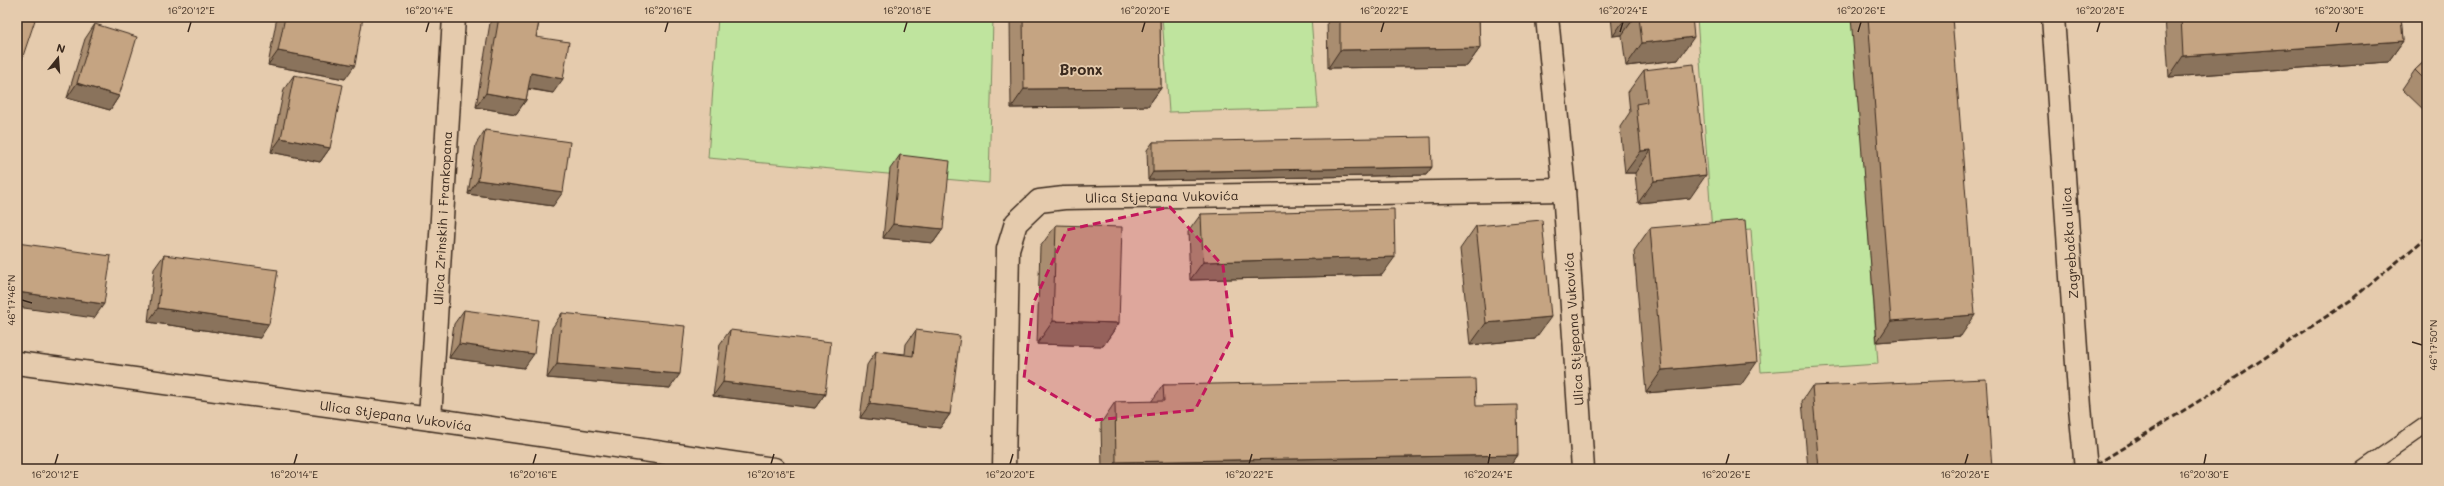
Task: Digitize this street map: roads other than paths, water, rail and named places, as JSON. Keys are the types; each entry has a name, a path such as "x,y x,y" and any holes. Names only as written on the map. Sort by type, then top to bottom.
{"street":[{"name":"Ulica Zrinskih i Frankopana","path":"430,419 454,17"},
{"name":"Ulica Stjepana Vukovića","path":"1547,17 1564,190 1583,469"},
{"name":"Zagrebačka ulica","path":"2053,17 2080,407 2086,469"},
{"name":"Ulica Stjepana Vukovića","path":"1004,469 1008,249 1016,223 1039,201 1072,198 1564,190"},
{"name":"Ulica Stjepana Vukovića","path":"17,363 430,419 774,469"}],"lane":[{"path":"2363,469 2427,424"}],"railway":[{"path":"2089,469 2220,388 2351,300 2427,237"}],"district":[{"name":"Bronx","path":"1081,69"}]}
